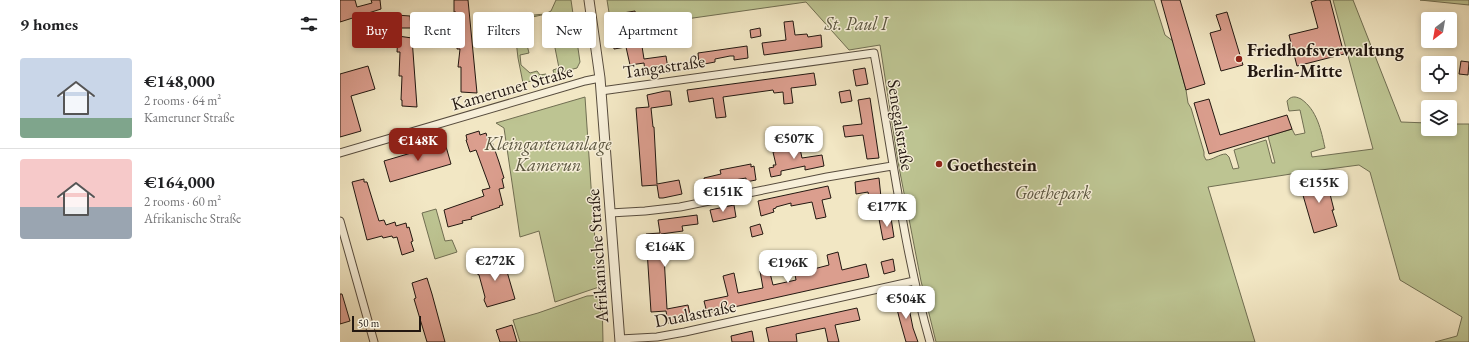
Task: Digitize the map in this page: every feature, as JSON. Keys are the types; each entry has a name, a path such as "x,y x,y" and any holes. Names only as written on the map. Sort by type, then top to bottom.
{"street":[{"name":"Afrikanische Straße","path":"589,0 600,78 620,341"},
{"name":"Tangastraße","path":"601,91 874,53"},
{"name":"Senegalstraße","path":"874,53 892,166 914,281 930,342"},
{"name":"Kameruner Straße","path":"340,152 585,81 600,78"},
{"path":"610,214 674,208 827,177 892,166"},
{"path":"340,221 374,342"},
{"name":"Dualastraße","path":"620,341 685,332 914,281"}],"green space":[{"path":"556,0 571,0 573,12 549,12 551,11"},
{"name":"Goethepark","path":"607,0 1154,0 1165,35 1173,41 1188,103 1191,108 1204,156 1206,160 1226,154 1229,157 1233,169 1239,168 1234,150 1266,140 1272,163 1275,163 1268,136 1292,129 1295,135 1305,133 1300,110 1289,111 1287,101 1293,97 1301,99 1311,109 1320,127 1325,148 1311,152 1312,157 1373,149 1333,0 1353,0 1401,122 1421,123 1421,136 1457,136 1457,124 1469,124 1469,342 1435,342 1457,336 1462,317 1400,280 1370,172 1359,165 1208,187 1255,342 936,342 921,281 898,162 880,45 849,50 806,2 692,18 692,12 609,12"},
{"path":"1420,0 1469,0 1469,5"},
{"path":"517,48 528,48 529,53 520,55 521,65 530,73 537,71 540,75 546,74 547,77 523,83"},
{"path":"555,48 578,48 580,62 577,68 554,74 553,70 559,68"},
{"name":"Kleingartenanlage Kamerun","path":"585,97 599,287 555,302 539,231 520,237 504,128 496,123"},
{"path":"436,209 445,241 452,240 457,252 435,259 422,213"},
{"path":"602,295 603,342 520,342 513,320 587,296"}],"building":[{"path":"340,0 355,0 357,7 372,3 371,0 380,0 381,9 372,12 352,12 352,18 340,22"},
{"path":"454,0 468,0 477,93 461,92 461,67 458,67 460,49 457,49 465,48 465,12 454,12"},
{"path":"1161,0 1180,0 1205,84 1186,90"},
{"path":"1317,0 1330,0 1344,54 1297,66 1289,35 1318,28 1311,2"},
{"path":"1227,12 1243,65 1221,71 1210,33 1221,30 1216,15"},
{"path":"402,15 410,16 410,28 402,28"},
{"path":"793,21 795,35 807,34 808,37 821,35 822,47 764,55 762,43 786,40 784,22"},
{"path":"760,28 761,36 751,38 750,30"},
{"path":"402,37 410,38 410,48 413,48 417,107 402,106 402,76 399,76 400,52 397,52 397,48 402,48"},
{"path":"747,46 748,58 734,60 734,56 730,56 715,59 715,62 699,65 698,53"},
{"path":"626,48 642,48 644,59 666,56 668,69 645,72 644,63 630,65"},
{"path":"1461,61 1469,62 1468,75 1459,74"},
{"path":"368,66 375,89 351,96 361,131 340,137 340,74"},
{"path":"865,68 868,84 856,86 853,70"},
{"path":"814,73 816,85 791,88 793,103 784,104 783,92 774,93 773,90 723,97 726,117 716,118 713,98 689,102 687,90"},
{"path":"850,90 852,101 841,103 839,92"},
{"path":"670,91 672,105 651,108 654,127 657,184 679,180 682,194 659,198 657,185 642,186 636,108 649,107 647,95"},
{"path":"870,98 879,158 867,159 863,135 845,137 843,126 862,124 858,100"},
{"path":"1209,99 1220,135 1287,115 1292,129 1209,154 1194,103"},
{"path":"479,131 480,135 486,133 488,140 491,139 499,162 504,178 502,179 504,188 499,189 503,205 471,217 472,219 462,221 463,223 448,227 444,210 484,196 482,190 490,188 476,150 470,152 466,140 466,135"},
{"path":"798,139 802,158 822,155 824,166 805,170 805,166 781,171 781,175 771,177 769,168 776,165 773,152 789,149 787,142"},
{"path":"445,143 451,164 390,182 384,161"},
{"path":"751,164 751,167 754,166 756,180 746,182 746,178 723,182 724,186 706,190 704,178 721,174 720,170"},
{"path":"1327,177 1332,193 1330,194 1334,210 1332,210 1337,226 1314,233 1300,185"},
{"path":"879,178 882,207 871,208 868,192 856,194 855,182"},
{"path":"364,179 364,182 367,182 379,221 384,220 386,225 395,222 396,226 406,223 407,228 409,227 413,241 411,242 414,251 402,255 397,237 393,238 392,236 383,238 382,236 367,240 352,182"},
{"path":"828,186 831,198 822,200 826,217 816,219 812,202 791,206 791,203 776,207 773,209 774,212 761,216 758,201"},
{"path":"734,205 736,217 713,222 710,210"},
{"path":"697,215 698,224 682,226 683,231 661,234 664,256 667,309 688,305 691,319 668,323 666,311 651,312 646,234 660,233 658,220"},
{"path":"891,218 894,237 883,240 879,219"},
{"path":"760,224 763,234 752,237 750,227"},
{"path":"838,252 842,270 866,264 869,277 707,313 704,301 728,296 723,276 734,273 738,293 763,288 760,271 769,269 773,285 796,280 793,264 804,262 806,271 829,265 827,255"},
{"path":"503,258 515,299 487,307 484,300 485,297 479,275 476,273 474,266"},
{"path":"893,259 895,271 884,274 881,262"},
{"path":"427,278 445,342 427,342 414,299 416,298 412,283"},
{"path":"340,294 342,294 350,321 340,324"},
{"path":"907,298 913,328 918,342 906,342 895,301"},
{"path":"857,308 860,320 835,325 839,342 828,342 825,328 796,334 797,342 769,342 766,328"},
{"path":"512,325 517,342 500,342 496,330"},
{"path":"752,331 754,342 732,342 731,336"}],"place":[{"name":"Friedhofsverwaltung Berlin-Mitte","path":"1239,59"},
{"name":"Goethestein","path":"939,164"}],"park label":[{"name":"St. Paul I","path":"856,23"}]}
